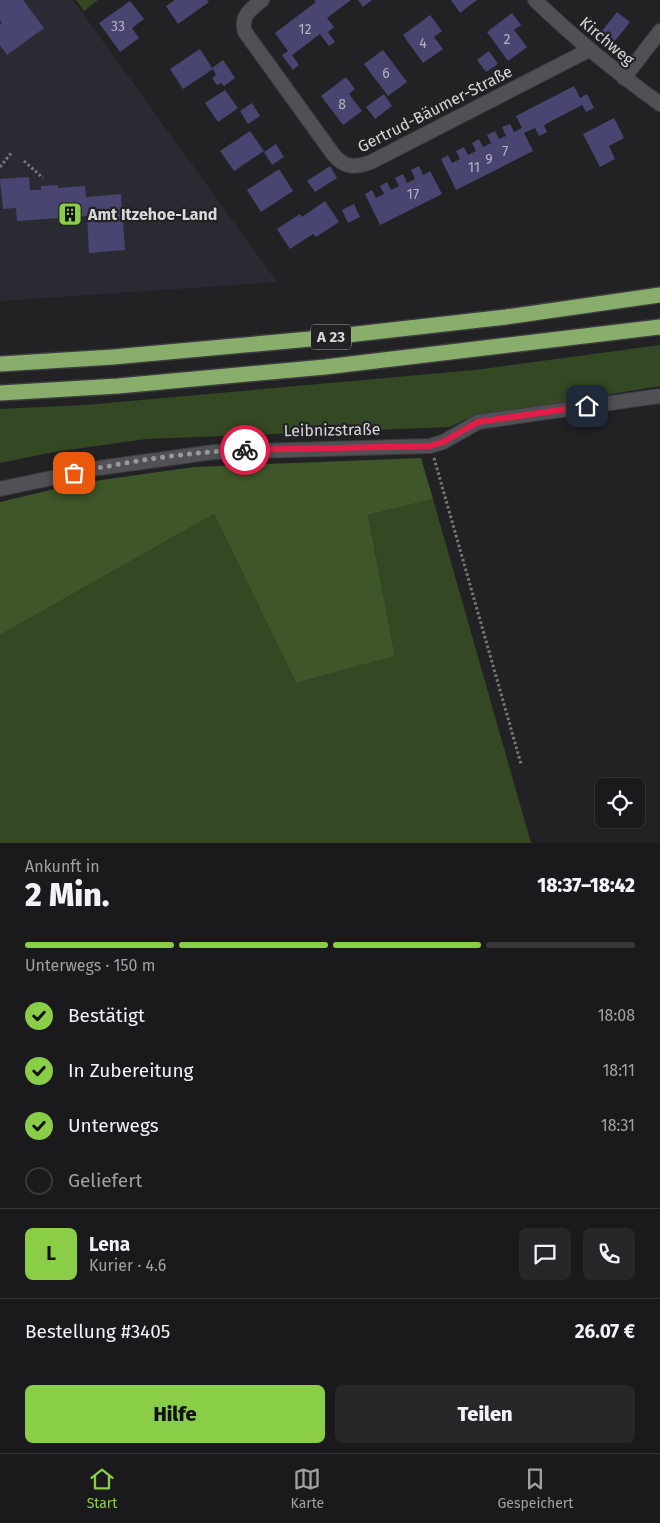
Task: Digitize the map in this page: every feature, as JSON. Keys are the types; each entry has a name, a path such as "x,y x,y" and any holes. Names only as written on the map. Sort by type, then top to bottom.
{"highway":[{"name":"A 23","path":"0,364 321,338 506,317 660,294"},
{"name":"A 23","path":"0,393 118,386 325,368 660,327"}],"street":[{"name":"Gertrud-Bäumer-Straße","path":"262,0 246,14 243,23 245,32 332,154 349,167 371,162 590,50"},
{"name":"Kirchweg","path":"535,0 590,50 660,104"},
{"path":"624,78 660,31"},
{"name":"Leibnizstraße","path":"0,489 99,468 214,452 430,446 443,442 478,422 660,396"}],"path":[{"path":"0,167 12,152"},
{"path":"24,161 43,178"},
{"path":"430,446 521,764"}],"shaded area":[{"path":"0,0 73,0 277,282 0,301"}],"green space":[{"path":"76,0 98,0 84,11"},
{"path":"660,345 660,386 468,418 450,427 146,439 54,452 0,463 0,409 85,405 475,370"},
{"path":"421,458 433,499 368,515 395,656 296,683 214,514 0,635 0,502 80,483 194,467"},
{"path":"433,499 531,843 0,843 0,635 214,514 296,683 395,656 368,515"}],"building":[{"path":"0,0 23,0 44,28 7,55 0,45 0,24 2,23 0,20"},
{"path":"175,0 207,0 209,2 178,24 166,6"},
{"path":"314,0 351,0 327,18 334,27 328,32 335,42 329,46 320,34 292,55 299,65 293,70 282,55 288,51 275,33 316,2"},
{"path":"358,0 372,0 363,7"},
{"path":"451,0 477,0 460,13"},
{"path":"130,1 144,19 132,28 139,38 120,52 99,23"},
{"path":"617,12 630,22 615,41 602,31"},
{"path":"512,13 521,25 514,30 527,47 508,61 487,32"},
{"path":"430,15 442,31 434,37 443,49 423,63 403,35"},
{"path":"200,49 212,68 223,60 235,78 224,86 221,83 217,85 212,78 216,75 213,69 183,89 170,69"},
{"path":"383,50 407,82 388,96 364,64"},
{"path":"489,51 498,64 486,72 477,60"},
{"path":"346,77 355,89 349,94 362,111 343,125 321,96"},
{"path":"574,86 580,98 587,94 594,108 586,112 582,105 544,125 547,132 539,136 535,128 524,133 533,151 456,190 441,159 448,155 452,163 460,159 456,151 464,147 468,155 476,151 472,143 479,139 483,147 491,143 487,135 495,131 499,139 506,136 502,127 510,124 514,132 522,128 516,116"},
{"path":"225,90 238,108 218,122 205,103"},
{"path":"384,94 392,106 375,119 366,107"},
{"path":"252,103 260,116 248,124 240,111"},
{"path":"614,118 624,138 609,146 615,159 600,167 583,134"},
{"path":"250,131 264,151 234,171 220,151"},
{"path":"276,144 284,157 272,165 264,152"},
{"path":"330,166 337,178 315,192 307,181"},
{"path":"419,166 423,175 430,171 442,194 380,225 365,194 372,190 376,198 384,194 380,186 387,182 391,190 399,186 395,178 403,174 407,183 415,179 411,170"},
{"path":"279,169 293,191 261,212 247,190"},
{"name":"Amt Itzehoe-Land","path":"29,177 30,190 41,190 41,186 58,185 58,188 85,186 86,197 121,194 125,250 89,253 87,216 17,221 16,208 3,209 0,179"},
{"path":"325,201 339,222 316,237 313,234 290,249 277,229 300,214 302,217"},
{"path":"354,204 360,217 348,223 342,210"}],"way so far":[{"path":"74,473 192,454 245,450"}],"place":[{"name":"Amt Itzehoe-Land","path":"70,214"}],"route":[{"path":"245,450 430,446 443,442 478,422 587,406"}]}
